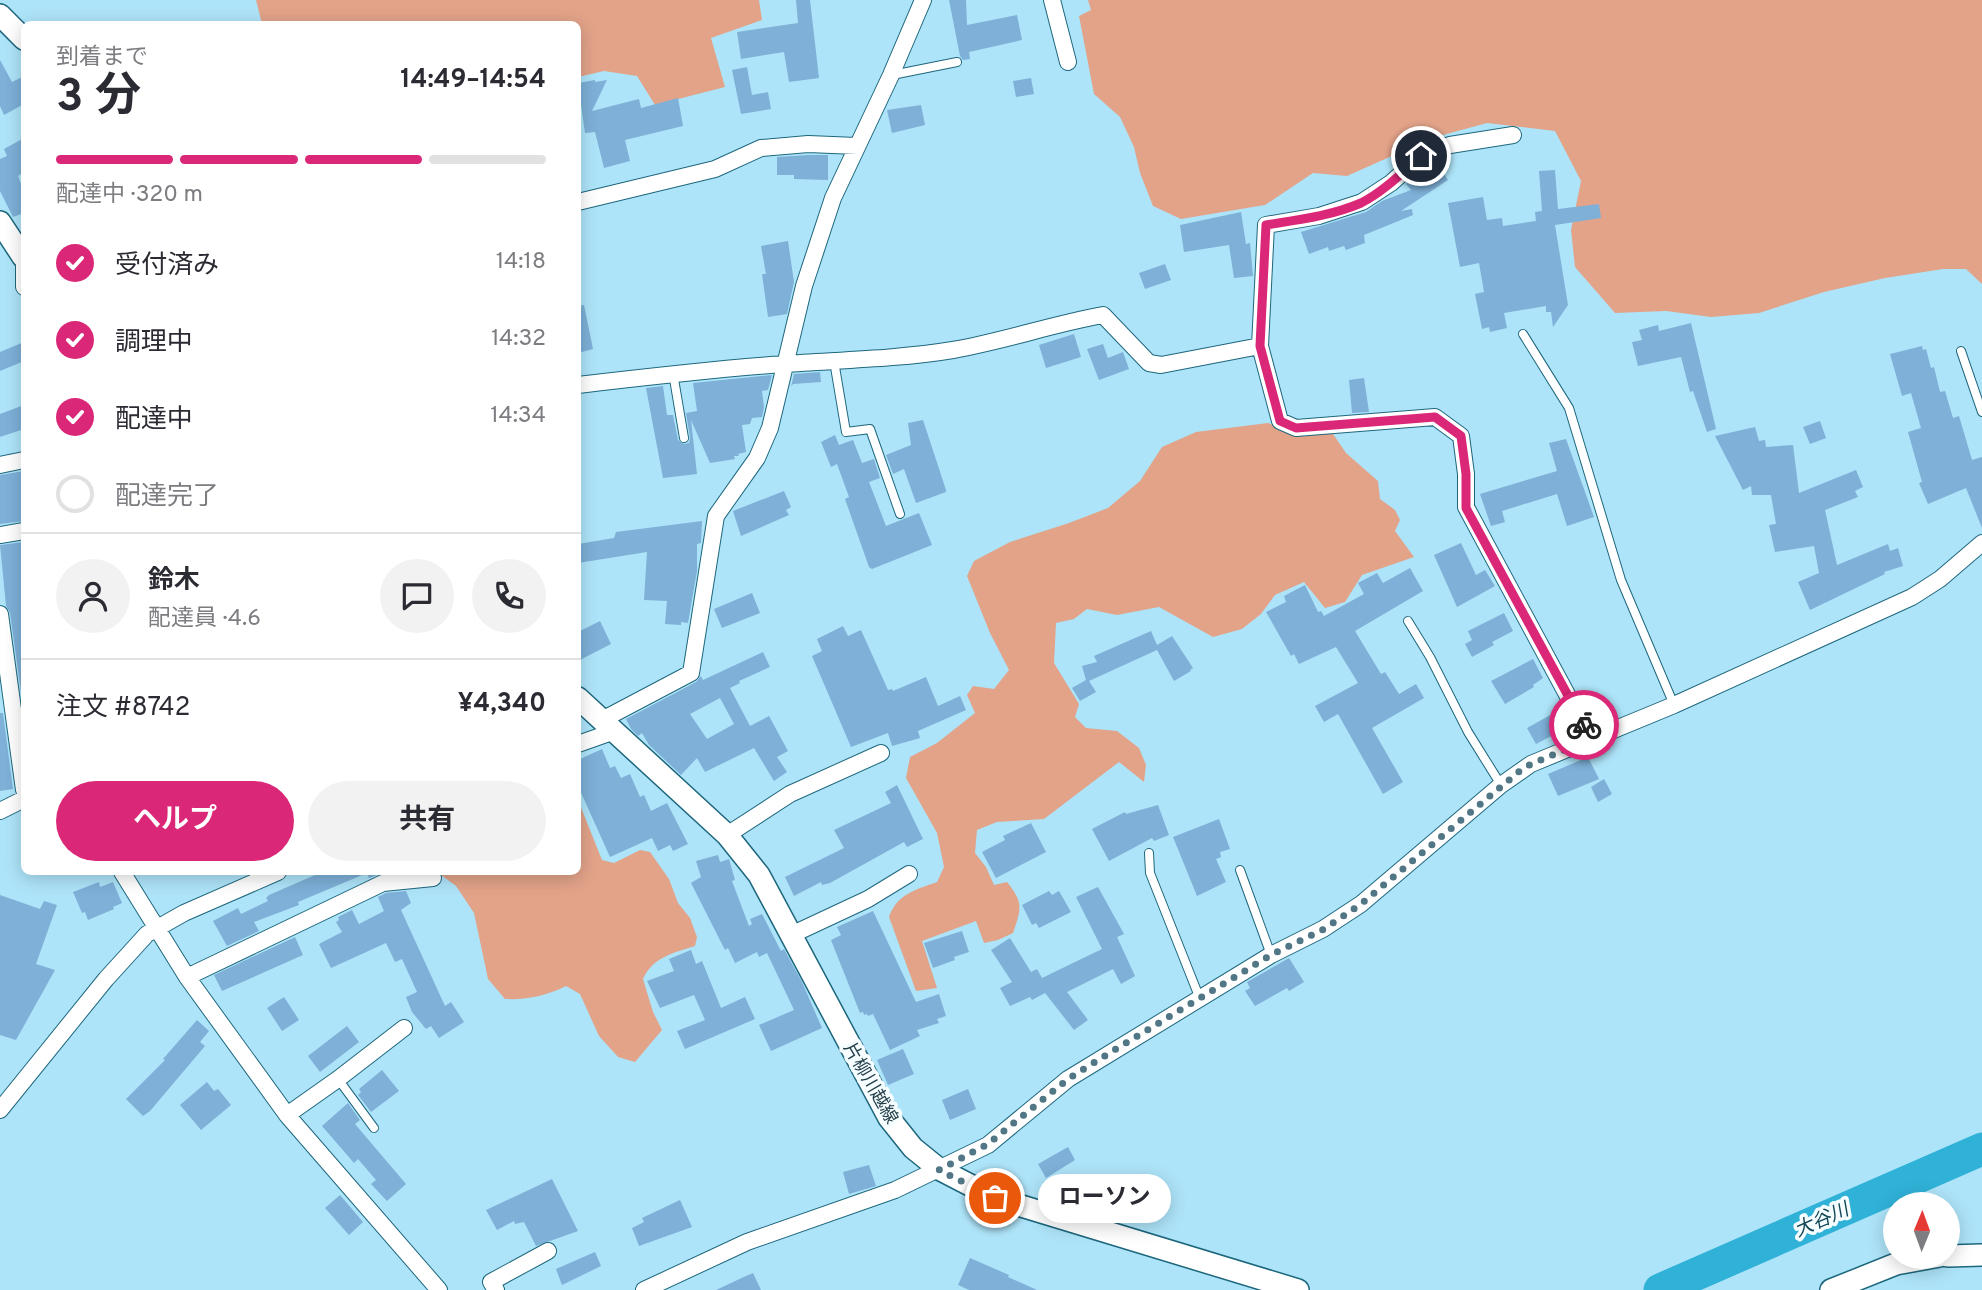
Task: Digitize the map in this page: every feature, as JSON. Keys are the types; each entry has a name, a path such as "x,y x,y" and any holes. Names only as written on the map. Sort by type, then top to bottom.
{"main road":[{"path":"0,15 21,36"},
{"path":"0,222 21,252"},
{"name":"片柳川越線","path":"581,701 606,727 727,835 759,875 889,1118 913,1148 939,1170 995,1198 1298,1290"},
{"path":"1960,1256 1982,1255"},
{"path":"1831,1290 1884,1269"}],"street":[{"path":"581,742 691,673 716,516 757,458 770,428 804,286 833,198 923,0"},
{"path":"1052,0 1068,62"},
{"path":"1513,135 1450,145 1421,156 1391,183 1362,202 1319,216 1266,225 1260,346 1280,421 1296,428 1435,417 1461,436 1466,474 1466,508 1591,739"},
{"path":"581,201 715,169 761,148 808,144 857,146"},
{"path":"581,385 673,373 952,350 1103,315 1149,363 1161,365 1260,346"},
{"path":"0,465 21,461"},
{"path":"0,535 21,532"},
{"path":"644,1290 747,1242 895,1190 988,1144 1068,1079 1271,955 1324,929 1361,904 1501,785 1531,764 1674,705 1912,597 1940,579 1982,543"},
{"path":"0,614 21,768"},
{"path":"727,835 790,794 881,753"},
{"path":"0,811 21,800"},
{"path":"791,935 868,899 909,874"},
{"path":"124,875 187,977 287,1115 439,1290"},
{"path":"0,1110 106,979 147,934 271,875"},
{"path":"187,977 383,884 433,878 432,875"},
{"path":"287,1115 404,1028"},
{"path":"496,1290 491,1282 548,1251"}],"lane":[{"path":"891,75 957,62"},
{"path":"1523,334 1569,408 1621,580 1674,705"},
{"path":"1962,351 1982,412"},
{"path":"834,361 846,432 870,429 900,514"},
{"path":"673,373 684,438"},
{"path":"1408,621 1430,657 1468,732 1501,785"},
{"path":"1149,853 1150,873 1200,999"},
{"path":"1240,870 1271,955"},
{"path":"338,1079 374,1128"}],"shaded area":[{"path":"256,0 759,0 762,20 711,38 725,87 655,105 637,76 604,71 581,76 581,21 261,21"},
{"path":"1088,0 1982,0 1982,284 1966,269 1943,269 1885,278 1824,292 1759,313 1711,317 1666,311 1615,313 1575,267 1571,230 1581,181 1555,131 1487,123 1432,138 1347,176 1313,173 1265,205 1181,219 1153,206 1140,173 1134,147 1120,117 1094,94 1079,16 1091,10"},
{"path":"1268,423 1299,435 1331,431 1346,453 1378,481 1380,499 1395,510 1400,520 1395,531 1414,557 1362,575 1345,602 1325,608 1304,582 1275,595 1261,614 1242,629 1213,637 1159,607 1117,615 1087,609 1074,619 1056,623 1054,663 1079,704 1075,717 1086,728 1117,731 1139,748 1146,765 1144,782 1119,762 1044,819 997,822 977,830 975,853 986,867 994,885 1007,882 1016,895 1019,912 1013,933 984,943 976,921 922,941 937,988 916,991 889,917 902,898 937,882 944,867 937,833 906,778 910,757 937,743 975,713 967,695 973,686 994,689 1009,670 990,633 967,576 974,561 1010,542 1108,508 1140,481 1162,447 1196,432"},
{"path":"581,808 602,860 614,863 640,850 650,852 669,879 678,903 690,918 697,937 695,946 658,961 643,979 653,1012 662,1030 635,1062 618,1057 599,1036 580,994 566,986 536,997 505,999 488,979 474,913 456,886 441,875 581,875"}],"building":[{"path":"796,0 810,0 819,78 789,82 784,52 741,59 737,32 798,23"},
{"path":"949,0 966,0 967,25 1017,15 1022,40 969,52 970,59 963,60"},
{"path":"0,60 12,82 21,78 21,106 4,115 0,106"},
{"path":"747,67 752,95 768,92 771,109 741,114 732,70"},
{"path":"1031,78 1034,94 1016,97 1013,81"},
{"path":"607,80 592,111 639,99 641,108 678,98 683,126 625,140 630,161 604,168 595,132 585,133 581,82"},
{"path":"921,105 925,125 892,133 887,110"},
{"path":"21,140 21,174 18,176 21,184 21,214 13,217 0,191 0,159 7,156 4,149"},
{"path":"828,155 828,180 794,179 794,175 777,175 777,157"},
{"path":"1436,162 1448,180 1401,211 1412,209 1413,215 1364,235 1365,243 1346,250 1344,246 1329,251 1328,247 1309,254 1301,232 1366,212 1382,201 1411,190 1406,184 1427,165"},
{"path":"1555,170 1558,209 1599,204 1601,218 1555,225 1568,305 1553,327 1551,312 1546,312 1546,306 1504,313 1507,328 1490,332 1489,327 1482,329 1475,294 1484,292 1479,263 1460,267 1448,203 1483,197 1487,220 1502,218 1503,226 1536,221 1535,212 1542,211 1539,171"},
{"path":"1241,212 1246,244 1250,243 1253,276 1234,278 1229,245 1184,252 1180,225"},
{"path":"788,241 794,282 787,314 768,317 762,274 766,274 761,246"},
{"path":"1165,264 1171,280 1145,289 1139,273"},
{"path":"584,305 593,349 581,352 581,306"},
{"path":"1691,323 1716,429 1707,432 1693,391 1690,392 1681,357 1638,366 1632,342 1642,340 1639,330 1658,325 1659,331"},
{"path":"1074,334 1081,357 1046,368 1039,345"},
{"path":"21,343 21,362 0,371 0,352"},
{"path":"1103,344 1108,358 1123,352 1129,369 1099,380 1087,349"},
{"path":"1922,346 1923,350 1926,349 1931,368 1934,367 1940,392 1945,391 1953,418 1959,416 1972,460 1982,457 1982,528 1966,488 1928,504 1919,483 1922,482 1908,432 1921,428 1911,393 1902,396 1890,354"},
{"path":"820,372 821,382 793,384 791,387 794,374"},
{"path":"772,375 768,390 762,391 762,417 752,418 750,424 742,425 746,452 734,456 735,459 710,463 691,420 697,474 663,478 646,388 663,386 667,415 673,415 678,440 684,444 689,443 690,438 686,413 697,411 693,383"},
{"path":"1364,378 1369,412 1352,413 1349,380"},
{"path":"21,406 21,430 0,437 0,414"},
{"path":"923,420 946,492 916,503 904,469 893,474 886,455 911,445 908,423"},
{"path":"1820,421 1826,438 1810,444 1803,427"},
{"path":"1755,427 1759,441 1765,440 1766,447 1793,445 1799,493 1856,470 1863,487 1855,491 1858,497 1825,510 1837,565 1888,544 1890,551 1898,548 1903,566 1884,572 1885,574 1810,610 1798,582 1819,573 1814,546 1775,552 1769,525 1776,524 1771,495 1752,495 1751,486 1743,490 1715,436"},
{"path":"835,435 839,445 853,440 862,463 874,459 880,478 869,482 886,526 919,513 932,545 872,569 869,567 845,499 849,497 837,464 831,467 821,442"},
{"path":"1566,439 1594,517 1567,526 1557,494 1502,511 1505,522 1491,526 1480,494 1557,471 1549,443"},
{"path":"21,472 21,521 0,524 0,475"},
{"path":"784,491 791,507 786,510 789,515 741,536 733,511"},
{"path":"702,521 688,623 665,624 667,601 644,600 647,552 581,563 581,544 614,538 616,532"},
{"path":"21,542 21,692 10,613 6,606 0,545"},
{"path":"1461,543 1476,575 1485,570 1495,586 1457,607 1434,555"},
{"path":"1410,568 1423,591 1355,631 1381,674 1385,672 1399,694 1416,684 1424,698 1372,728 1403,782 1383,794 1338,714 1324,722 1315,706 1358,683 1336,647 1299,664 1294,654 1291,656 1266,612 1286,602 1284,596 1305,585 1318,612 1321,611 1324,616 1364,594 1358,583 1377,573 1383,583"},
{"path":"752,593 760,613 722,628 714,609"},
{"path":"1504,613 1513,631 1472,657 1465,644 1472,640 1468,631"},
{"path":"600,621 611,644 581,659 581,630"},
{"path":"843,626 848,636 861,630 888,690 893,691 926,677 938,706 960,696 966,710 918,731 920,738 892,746 888,733 851,747 812,656 822,651 817,639"},
{"path":"1151,631 1157,645 1172,636 1193,668 1191,671 1174,681 1157,650 1089,681 1096,692 1080,701 1072,688 1086,680 1082,666 1097,662 1094,656"},
{"path":"763,652 770,667 730,688 750,726 769,716 788,751 777,757 787,772 774,781 754,748 705,772 697,758 681,775 649,745 642,733 638,736 631,729 626,719 696,682 701,676 703,680","holes":["720,698 734,724 707,739 690,714"]},
{"path":"1533,659 1543,678 1533,685 1534,687 1505,704 1491,681"},
{"path":"0,713 3,713 13,789 0,791"},
{"path":"1554,713 1563,730 1536,744 1527,728"},
{"path":"602,749 610,768 615,766 621,778 630,774 640,797 644,795 651,811 667,803 688,844 673,851 670,845 658,851 652,838 610,857 581,793 581,759"},
{"path":"1588,757 1599,779 1558,796 1548,774"},
{"path":"1604,779 1612,794 1598,802 1591,787"},
{"path":"897,785 923,839 907,847 904,842 830,883 822,885 821,882 794,896 785,877 844,848 834,830 891,803 885,792"},
{"path":"1158,805 1169,835 1154,841 1152,838 1109,861 1092,829 1125,812 1126,814"},
{"path":"1219,819 1230,849 1220,852 1221,857 1216,859 1226,882 1197,896 1173,837"},
{"path":"1031,823 1046,852 996,878 982,852 1005,840 1003,836"},
{"path":"718,855 720,862 729,859 735,880 732,881 749,926 752,924 750,919 762,914 781,951 784,949 802,982 822,1028 771,1051 759,1025 794,1010 767,953 759,957 757,952 735,963 728,948 725,950 691,883 701,877 696,861"},
{"path":"315,875 362,875 298,902 299,905 254,922 259,931 227,946 213,921 238,908 241,914 268,901 266,898"},
{"path":"99,882 100,887 113,882 122,903 88,920 73,892"},
{"path":"1098,887 1124,934 1117,937 1135,976 1121,984 1113,969 1067,992 1088,1020 1074,1030 1045,993 1010,1006 1000,988 1012,982 991,950 1010,938 1031,972 1037,969 1042,978 1102,949 1076,897"},
{"path":"406,891 411,903 401,910 445,1006 451,1002 464,1022 439,1038 431,1026 426,1029 412,1012 406,997 417,992 402,959 395,962 386,943 331,968 319,944 342,932 336,922 338,917 352,910 359,924 384,911 378,897 386,893"},
{"path":"1049,891 1052,895 1059,891 1071,912 1039,928 1036,923 1032,925 1022,905"},
{"path":"0,895 40,909 44,901 57,905 36,964 55,970 16,1040 0,1035"},
{"path":"873,911 916,1002 939,994 946,1016 937,1019 939,1023 917,1030 920,1036 890,1050 873,1014 868,1016 860,1013 831,940 841,935 837,927"},
{"path":"962,931 969,952 933,968 924,943"},
{"path":"295,937 303,955 222,991 214,975"},
{"path":"691,950 696,964 702,961 721,1008 745,997 755,1019 685,1049 677,1031 705,1020 694,995 660,1008 647,981 674,971 669,959"},
{"path":"1289,958 1304,982 1255,1006 1245,991 1250,988 1247,982"},
{"path":"284,997 299,1020 282,1031 267,1008"},
{"path":"197,1020 209,1031 200,1042 205,1046 143,1116 126,1099 165,1060 163,1059"},
{"path":"347,1026 359,1042 320,1072 308,1056"},
{"path":"903,1049 914,1074 888,1085 877,1060"},
{"path":"382,1070 399,1091 371,1112 358,1095 361,1092 359,1089"},
{"path":"207,1082 214,1091 218,1089 231,1105 201,1130 180,1105"},
{"path":"968,1089 976,1109 950,1120 942,1100"},
{"path":"348,1103 360,1120 355,1124 406,1184 387,1201 371,1184 376,1180 358,1159 354,1163 322,1126"},
{"path":"1068,1147 1075,1160 1046,1178 1038,1164"},
{"path":"869,1165 876,1186 849,1194 843,1172"},
{"path":"552,1179 578,1231 536,1246 524,1222 515,1224 514,1221 497,1230 486,1210"},
{"path":"340,1195 363,1222 349,1235 325,1208"},
{"path":"680,1200 692,1227 639,1246 632,1228 644,1222 642,1218"},
{"path":"595,1252 601,1266 562,1285 556,1269"},
{"path":"970,1258 1037,1290 969,1290 958,1285"},
{"path":"753,1273 761,1290 716,1290 746,1276"}],"waterway":[{"name":"大谷川","path":"1660,1290 1982,1149"}],"way so far":[{"path":"995,1198 939,1170 988,1144 1068,1079 1271,955 1324,929 1361,904 1521,770 1591,739 1584,725"}],"place":[{"name":"ローソン","path":"995,1198"}],"route":[{"path":"1421,156 1391,183 1362,202 1319,216 1266,225 1260,346 1280,421 1296,428 1435,417 1461,436 1466,474 1466,508 1584,725"}]}
